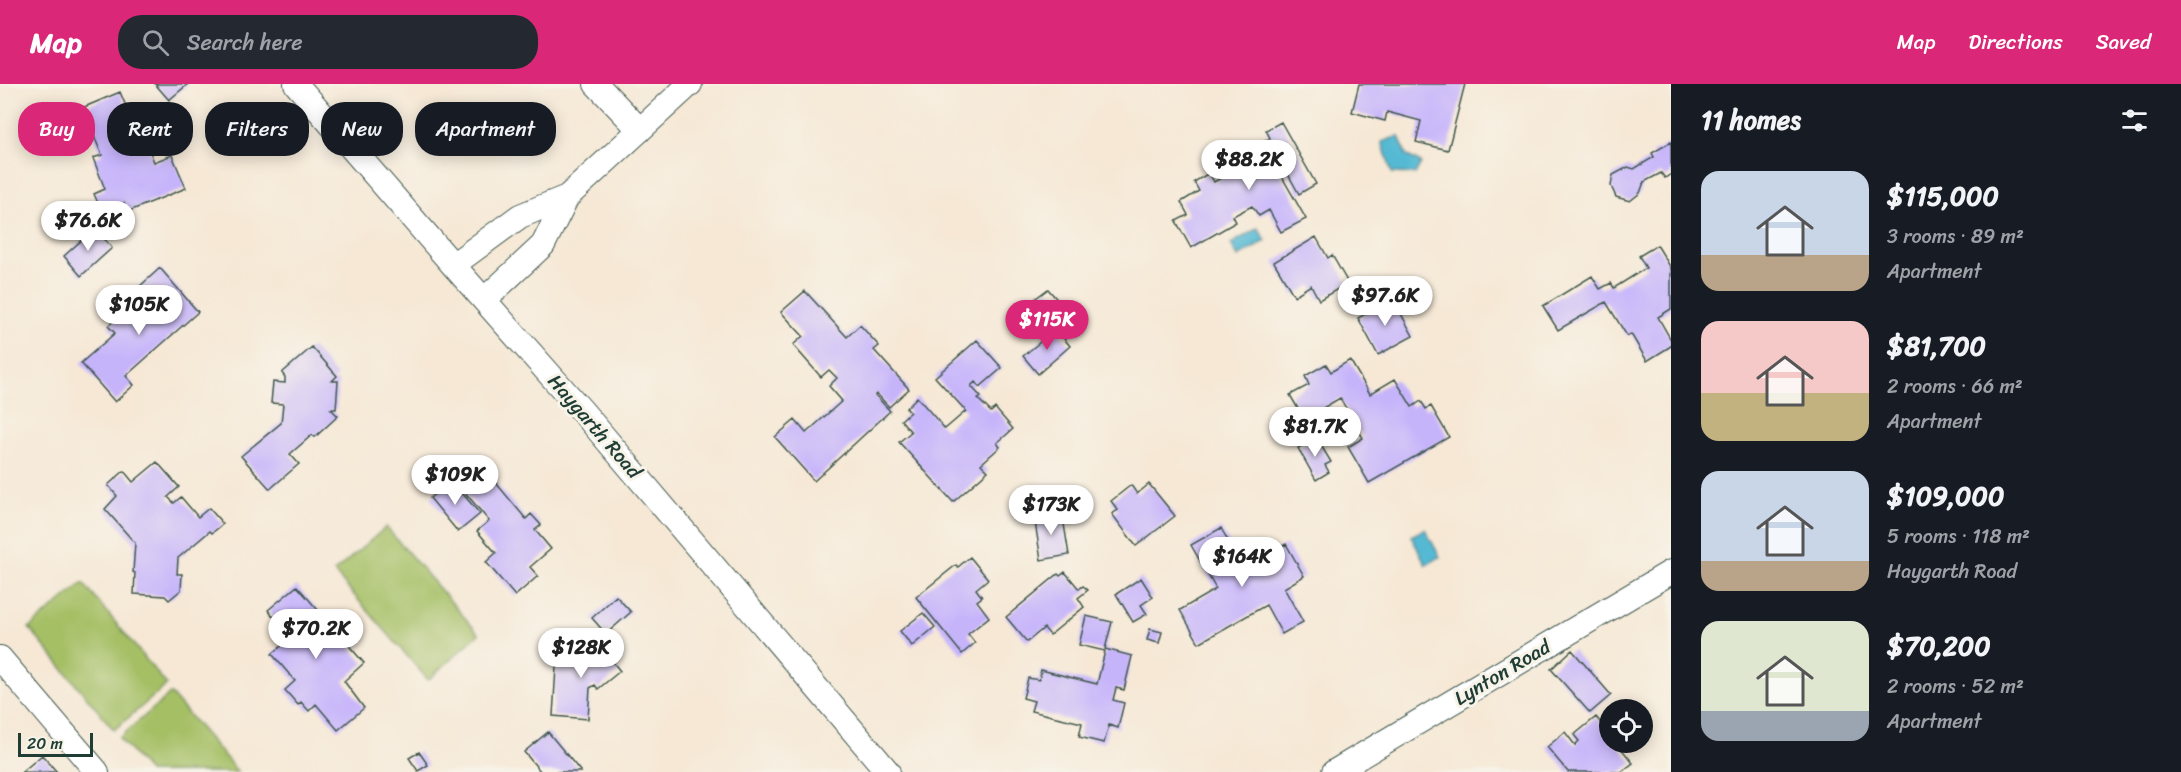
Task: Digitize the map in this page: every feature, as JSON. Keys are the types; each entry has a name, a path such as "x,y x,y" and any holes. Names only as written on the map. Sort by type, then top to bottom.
{"street":[{"name":"Haygarth Road","path":"296,84 453,266 591,420 888,772"},
{"path":"596,84 640,130"},
{"path":"453,266 520,216 567,197 690,84"},
{"path":"484,300 543,245 567,197"},
{"name":"Lynton Road","path":"1334,772 1671,572"},
{"path":"0,658 97,772"}],"green space":[{"path":"386,527 479,634 428,680 334,572"},
{"path":"83,583 167,685 114,730 29,628"},
{"path":"170,694 238,772 149,772 119,738"}],"water":[{"path":"1399,136 1406,155 1421,163 1415,174 1392,173 1382,142"},
{"path":"1258,228 1266,241 1238,257 1231,244"},
{"path":"1425,529 1440,557 1426,565 1411,536"}],"building":[{"path":"155,84 188,84 169,100"},
{"path":"1359,84 1465,84 1448,150 1416,142 1421,121 1387,112 1385,121 1352,112"},
{"path":"120,92 124,102 107,102 107,156 152,156 154,162 172,156 186,188 127,212 124,203 102,212 94,194 105,189 93,158 102,155 95,139 95,103"},
{"path":"1281,122 1316,184 1299,194 1283,165 1277,168 1306,219 1281,232 1269,210 1259,216 1252,206 1233,216 1236,222 1191,248 1176,221 1188,215 1181,202 1199,191 1194,182 1209,173 1214,182 1265,153 1260,144 1270,138 1266,130"},
{"path":"1671,142 1671,174 1665,178 1661,173 1644,182 1640,193 1630,201 1616,197 1611,186 1613,175 1628,167 1634,169 1654,157 1652,153"},
{"path":"95,228 112,248 81,276 64,256"},
{"path":"1316,237 1328,258 1332,255 1348,283 1319,300 1311,285 1294,296 1274,262"},
{"path":"1657,245 1671,268 1671,309 1658,317 1671,340 1671,346 1647,361 1631,334 1627,336 1606,302 1558,330 1543,306 1592,276 1600,289 1611,283 1614,288 1646,268 1639,256"},
{"path":"160,268 198,312 126,376 134,385 115,402 81,363 115,333 108,326 125,311 136,323 155,306 139,287"},
{"path":"1048,289 1080,326 1068,336 1036,298"},
{"path":"805,291 847,337 860,325 879,346 874,350 909,389 889,407 877,394 875,395 890,411 814,481 775,437 795,420 806,433 842,401 829,386 837,378 829,370 821,377 793,345 803,336 781,312"},
{"path":"1393,299 1413,336 1378,355 1358,318"},
{"path":"1056,329 1070,346 1038,374 1023,356"},
{"path":"977,340 1002,368 980,387 975,382 971,386 981,397 978,399 991,412 995,408 1013,429 997,443 1000,447 981,464 988,471 953,502 899,442 911,432 901,420 910,412 906,408 917,397 945,429 966,411 935,377"},
{"path":"312,347 337,376 332,381 338,381 336,409 331,409 338,416 315,437 312,435 290,454 299,464 270,489 241,456 281,423 283,404 271,403 273,382 285,383 282,373"},
{"path":"1350,360 1370,394 1395,379 1412,407 1421,401 1426,409 1431,406 1449,437 1369,483 1348,447 1363,438 1340,398 1304,419 1290,395 1309,385 1305,376 1326,364 1331,372"},
{"path":"1316,437 1331,462 1325,465 1329,472 1316,480 1298,448"},
{"path":"157,462 179,487 168,497 174,503 181,497 198,517 209,508 223,524 212,533 210,531 178,558 177,574 182,574 181,590 169,600 165,596 134,594 135,543 105,509 117,496 108,485 124,471 133,482"},
{"path":"486,471 526,519 531,514 541,525 535,530 551,549 530,567 538,576 515,596 486,562 496,553 477,531 489,521 463,490"},
{"path":"451,480 480,514 458,532 430,498"},
{"path":"1149,484 1175,516 1136,546 1112,514 1118,510 1111,501 1131,485 1137,494"},
{"path":"1062,512 1069,555 1041,560 1034,516"},
{"path":"1221,528 1243,568 1286,544 1304,576 1284,588 1303,622 1282,634 1266,605 1199,643 1180,610 1216,589 1191,545"},
{"path":"970,557 988,579 976,589 982,597 977,601 989,617 968,634 975,643 962,654 916,597 956,565 958,567"},
{"path":"1065,572 1079,589 1083,586 1088,590 1078,598 1084,607 1050,635 1044,628 1027,642 1006,617 1058,574 1060,576"},
{"path":"1141,578 1153,597 1141,605 1147,614 1133,622 1116,594"},
{"path":"297,586 364,663 344,681 364,708 338,730 316,704 309,711 301,702 298,705 285,690 295,681 272,654 291,638 268,610"},
{"path":"616,596 631,612 606,634 592,618"},
{"path":"923,613 935,627 912,646 900,631"},
{"path":"1086,616 1112,622 1105,649 1132,656 1124,690 1116,688 1113,700 1124,703 1118,728 1109,725 1104,743 1079,737 1082,723 1031,711 1034,701 1023,698 1028,678 1039,680 1041,670 1097,684 1105,651 1079,645"},
{"path":"1150,629 1162,632 1159,643 1147,640"},
{"path":"592,636 620,671 598,689 595,685 590,688 588,719 553,716 556,667"},
{"path":"1572,650 1611,695 1606,699 1599,699 1599,705 1590,713 1551,669"},
{"path":"1596,717 1599,721 1599,753 1625,753 1633,763 1621,772 1568,772 1547,747 1565,732 1575,745 1579,741 1574,735"},
{"path":"548,732 581,772 541,772 524,752"},
{"path":"419,752 428,765 418,771 409,758"},
{"path":"42,755 57,772 22,772"}]}
